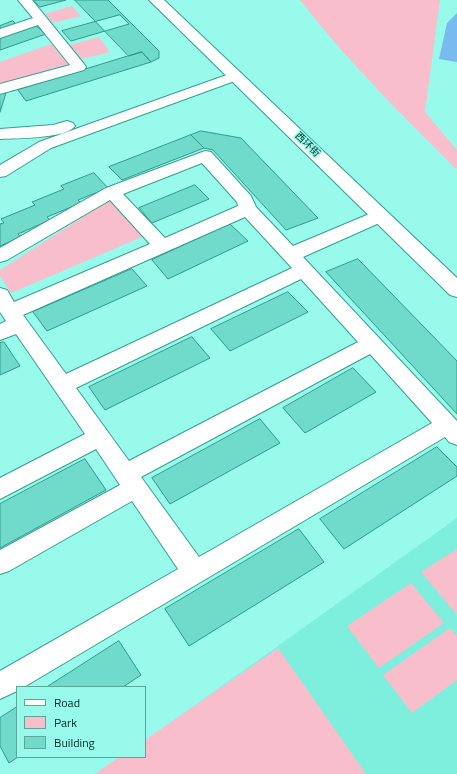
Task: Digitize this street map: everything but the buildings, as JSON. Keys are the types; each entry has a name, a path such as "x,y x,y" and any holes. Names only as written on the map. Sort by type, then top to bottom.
{"main road":[{"name":"西环街","path":"156,0 457,290"}],"street":[{"path":"0,88 79,67 25,0"},
{"path":"0,34 41,20"},
{"path":"0,134 55,130 231,72"},
{"path":"0,172 45,145 231,72"},
{"path":"0,138 6,139 13,145 13,157 0,172"},
{"path":"0,256 112,192 205,156 245,200 248,209 452,430 195,572 0,686"},
{"path":"112,192 162,246"},
{"path":"7,319 162,246 248,209"},
{"path":"290,255 380,216"},
{"path":"62,385 304,270"},
{"path":"0,295 7,319 62,385 195,572"},
{"path":"0,563 130,481 372,344"},
{"path":"0,489 99,438"}],"shaded area":[{"path":"457,518 457,774 100,774 146,758 146,740"}],"green space":[{"path":"300,0 440,0 425,112 457,150 457,170 396,109 356,66"},
{"path":"72,6 81,16 53,23 45,14"},
{"path":"99,37 110,52 82,59 70,45"},
{"path":"51,44 68,64 0,84 0,62"},
{"path":"111,199 144,236 11,293 0,276 0,270"},
{"path":"457,549 457,615 421,572"},
{"path":"411,583 444,623 379,668 347,626"},
{"path":"450,628 457,636 457,680 412,713 383,675"},
{"path":"278,648 366,774 95,774 118,758 146,758 146,739"}],"water":[{"path":"457,13 457,62 439,59 447,23"}]}
